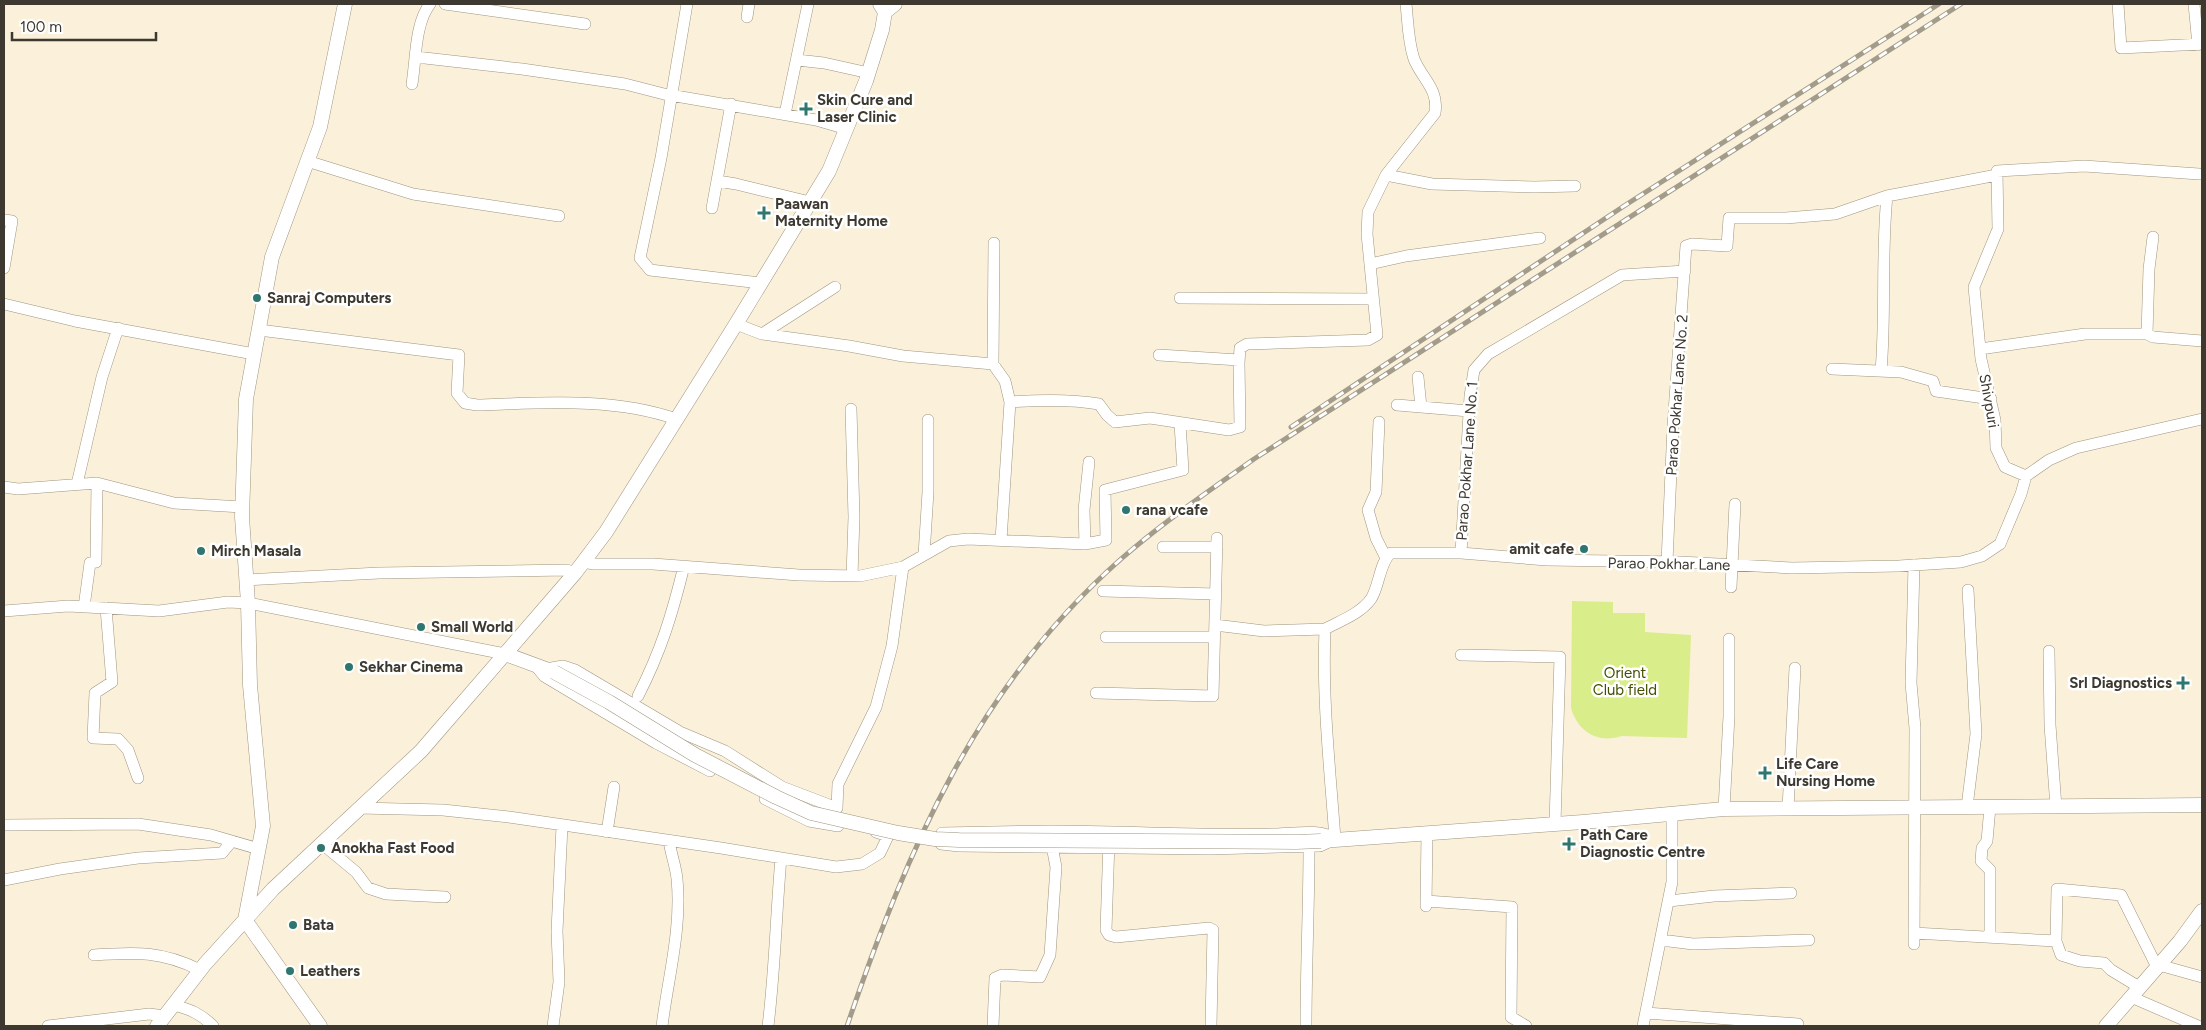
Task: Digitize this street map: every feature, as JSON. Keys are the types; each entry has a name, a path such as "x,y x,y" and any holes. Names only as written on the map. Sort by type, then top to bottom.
{"main road":[{"path":"320,1026 245,920 262,826 250,684 248,603 242,507 246,399 272,257 320,127 345,4"},
{"path":"161,1021 200,970 245,920 320,843 421,751 579,567 606,532 736,324 829,170 869,73 882,30 886,6"},
{"path":"505,654 545,669 626,712 670,740 776,798 811,813 898,833 935,839 1321,842 1724,809 2202,805"},
{"path":"2106,1026 2202,911"}],"street":[{"path":"412,84 418,28 423,12 430,4"},
{"path":"445,4 585,24"},
{"path":"687,4 672,95 640,258 650,270 760,283"},
{"path":"747,17 748,4"},
{"path":"785,114 808,4"},
{"path":"1010,402 1034,400 1090,402 1099,404 1115,422 1150,418 1229,430 1240,427 1240,348 1247,344 1368,340 1377,335 1367,234 1368,212 1386,175 1435,113 1437,102 1415,60 1409,38 1406,4"},
{"path":"2118,4 2121,48 2200,44 2197,8"},
{"path":"416,57 575,76 816,120 846,129"},
{"path":"797,60 824,63 869,73"},
{"path":"712,208 731,104"},
{"path":"307,161 413,194 559,216"},
{"path":"1881,372 1883,340 1882,259 1887,196 1997,175 1997,172 2084,166 2199,174"},
{"path":"1386,175 1432,184 1534,187 1575,186"},
{"name":"Shivpuri","path":"1997,175 1998,229 1974,287 1975,310 1980,349 1995,420 1996,448 2005,467 2026,476"},
{"path":"718,181 810,202"},
{"name":"Parao Pokhar Lane No. 2","path":"1667,562 1673,426 1686,246 1703,244 1727,246 1728,218 1786,218 1835,214 1887,196"},
{"path":"4,220 12,222 4,268"},
{"path":"2147,334 2149,269 2154,237"},
{"path":"1370,264 1406,256 1540,238"},
{"path":"994,243 993,364 1005,381 1010,402 1001,540"},
{"name":"Parao Pokhar Lane No. 1","path":"1461,553 1469,411 1474,370 1488,354 1622,275 1685,271"},
{"path":"762,334 835,287"},
{"path":"1180,298 1374,299"},
{"path":"4,304 66,319 254,354"},
{"path":"736,324 762,334 849,346 903,356 993,364"},
{"path":"78,484 102,377 118,328"},
{"path":"259,330 459,355 457,393 464,403 477,405 554,402 633,408 676,418"},
{"path":"1980,349 2085,334 2147,334 2153,337 2202,341"},
{"path":"1159,356 1239,360"},
{"path":"1832,369 1901,372 1933,381 1936,391 1991,400"},
{"path":"1418,377 1421,407"},
{"path":"1397,405 1469,411"},
{"path":"851,409 854,517 852,576"},
{"path":"2026,476 2049,460 2076,448 2202,419"},
{"path":"924,555 928,492 928,420"},
{"path":"1215,625 1264,630 1325,629 1366,605 1380,579 1386,558 1376,538 1368,510 1376,492 1380,422"},
{"path":"246,580 379,573 567,570 594,564 653,564 799,575 860,576 903,568 949,541 968,539 1086,544 1106,540 1105,490 1183,470 1180,424"},
{"path":"1086,544 1084,510 1089,462"},
{"name":"Parao Pokhar Lane","path":"1386,558 1391,554 1461,553 1565,561 1667,562 1792,568 1961,562 1993,551 2000,544 2021,494 2026,476"},
{"path":"84,607 90,563 96,562 97,483"},
{"path":"4,487 18,489 97,483 174,503 242,507"},
{"path":"1731,587 1735,504"},
{"path":"1096,693 1213,696 1217,542 1163,548"},
{"path":"1914,565 1911,683 1915,728 1914,938 1990,937 2056,941"},
{"path":"638,696 655,663 672,617 684,566"},
{"path":"358,808 443,810 607,832 836,867 862,864 880,853 888,836 803,818 656,743 544,676 545,669 564,666 575,670 680,732 725,752 782,787 837,808 838,784 876,707 892,646 903,568"},
{"path":"1967,808 1976,734 1968,590"},
{"path":"1103,592 1216,594"},
{"path":"4,611 68,606 158,611 228,602 248,603 505,654"},
{"path":"106,608 112,682 95,693 93,738 118,740 128,750 138,778"},
{"path":"1306,1026 1306,966 1321,842 1325,711 1323,664 1325,629"},
{"path":"1106,637 1214,637"},
{"path":"1724,809 1729,716 1729,639"},
{"path":"2049,651 2050,725 2056,806"},
{"path":"1461,655 1560,657 1555,824"},
{"path":"1788,809 1795,668"},
{"path":"607,832 614,787"},
{"path":"1990,807 1987,841 1982,848 1981,861 1990,870 1990,937"},
{"path":"1643,1026 1662,940 1672,882 1672,814"},
{"path":"4,825 138,824 211,835 259,849"},
{"path":"553,1026 559,982 556,931 562,826"},
{"path":"992,1026 995,978 1002,975 1040,977 1050,955 1056,867 1049,831"},
{"path":"1049,831 1109,831 1218,836 1313,833 1330,835 1321,842 1210,850 959,846 940,844 942,833 1049,831"},
{"path":"1109,831 1106,930 1110,935 1116,937 1209,928 1213,930 1211,1026"},
{"path":"1427,833 1426,904 1512,907 1511,1017 1526,1026"},
{"path":"4,880 60,869 138,858 222,853 232,841"},
{"path":"662,1026 676,934 677,878 669,841"},
{"path":"320,843 356,872 368,888 386,894 445,897"},
{"path":"768,1026 775,975 775,926 781,858"},
{"path":"2198,1026 2135,992 2104,963 2080,961 2061,955 2056,941 2057,889 2121,895 2158,966 2202,977"},
{"path":"1669,901 1714,896 1791,893"},
{"path":"1662,940 1693,944 1809,940"},
{"path":"94,955 157,954 182,961 200,970"},
{"path":"173,1005 188,1008 202,1015 213,1026"},
{"path":"1646,1013 1798,1024"},
{"path":"48,1026 148,1014 161,1021"}],"green space":[{"name":"Orient Club field","path":"1572,601 1613,602 1613,613 1645,613 1645,632 1691,635 1687,738 1622,736 1605,738 1597,737 1584,730 1571,708"}],"railway":[{"path":"1291,427 1624,206 1939,4"},
{"path":"847,1026 895,896 922,834 952,774 987,716 1026,661 1070,609 1121,559 1203,495 1254,459 1961,4"}],"place":[{"name":"Skin Cure and Laser Clinic","path":"806,109"},
{"name":"Paawan Maternity Home","path":"764,213"},
{"name":"Sanraj Computers","path":"257,298"},
{"name":"rana vcafe","path":"1126,510"},
{"name":"amit cafe","path":"1584,549"},
{"name":"Mirch Masala","path":"201,551"},
{"name":"Small World","path":"421,627"},
{"name":"Sekhar Cinema","path":"349,667"},
{"name":"Srl Diagnostics","path":"2183,683"},
{"name":"Life Care Nursing Home","path":"1765,773"},
{"name":"Path Care Diagnostic Centre","path":"1569,844"},
{"name":"Anokha Fast Food","path":"321,848"},
{"name":"Bata","path":"293,925"},
{"name":"Leathers","path":"290,971"}]}
